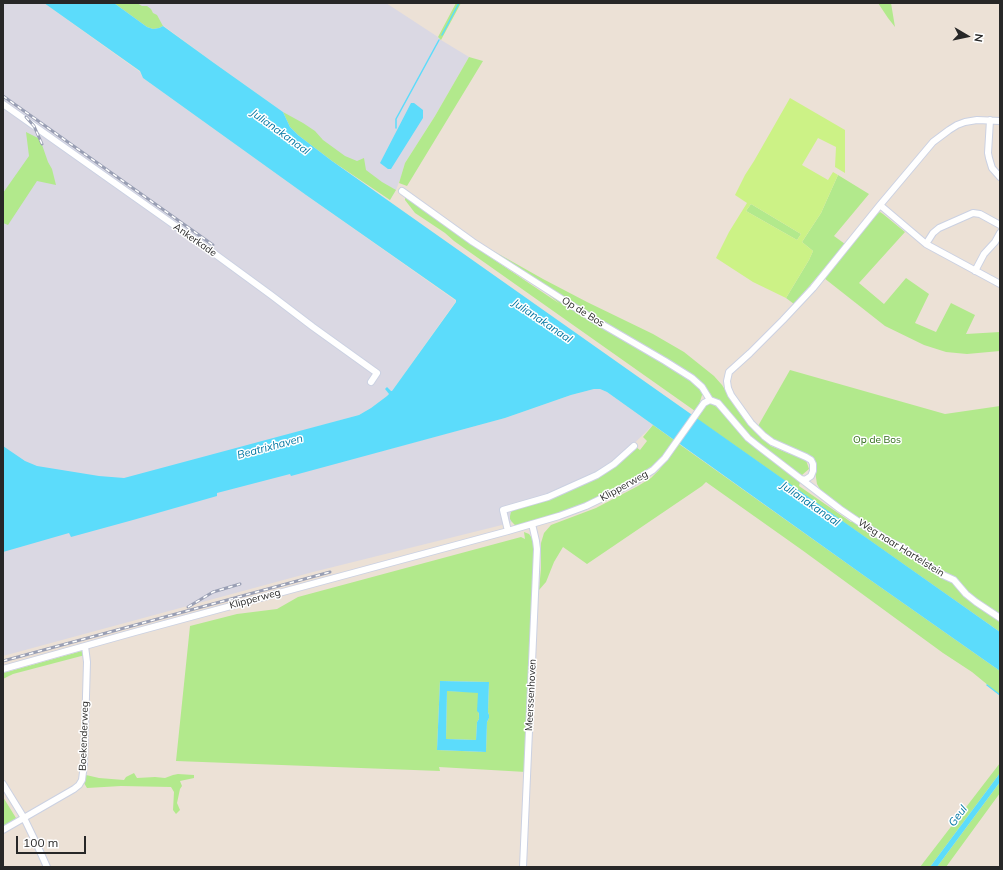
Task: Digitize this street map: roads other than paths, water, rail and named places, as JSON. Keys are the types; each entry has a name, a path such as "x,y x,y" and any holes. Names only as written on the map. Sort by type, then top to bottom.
{"street":[{"name":"Ankerkade","path":"3,104 222,259 377,373 371,382"},
{"path":"802,479 805,480 812,476 813,464 811,460 772,442 751,423 731,395 727,386 727,377 729,372 784,320 813,288 933,142 957,125 971,120 1000,121"},
{"path":"990,120 988,153 992,168 1000,177"},
{"name":"Op de Bos","path":"402,191 473,242 593,319 692,378 702,387 710,400 718,403 748,438 802,479"},
{"path":"880,205 926,244 1000,284"},
{"path":"926,244 933,233 939,228 973,213 980,214 1000,224"},
{"path":"975,271 984,254 995,242 1000,233"},
{"name":"Klipperweg","path":"3,669 508,531 586,506 629,485 653,470 665,458 704,403 710,400"},
{"path":"508,531 503,510 548,497 597,475 614,464 634,446"},
{"name":"Weg naar Hartelstein","path":"802,479 862,524 902,548 942,575 954,580 966,594 1000,618"},
{"name":"Meerssenhoven","path":"523,867 537,549 532,524"},
{"name":"Boekenderweg","path":"3,830 74,789 82,780 84,764 87,662 85,646"},
{"path":"3,784 24,818 47,867"}],"water":[{"path":"44,3 114,3 147,27 153,29 163,26 283,112 290,127 298,135 332,161 1000,632 1000,671 607,392 600,389 594,389 571,395 505,418 291,476 290,474 217,493 217,496 71,537 69,533 3,552 3,446 25,461 37,466 99,476 124,478 359,415 389,394 385,389 387,387 392,391 456,302 456,300 143,78 140,71"},
{"path":"411,103 414,103 423,110 423,118 391,169 388,169 380,163"},
{"path":"440,681 489,682 489,718 487,722 486,752 437,750","holes":["447,691 478,693 477,711 479,713 479,719 477,722 476,740 446,739"]},
{"path":"1000,773 1000,782 937,867 930,867"}],"waterway":[{"path":"442,35 459,3"},
{"path":"396,128 396,119 439,40"},
{"path":"987,685 1000,695"}],"railway":[{"path":"3,96 213,245"},
{"path":"26,117 34,126 42,144"},
{"path":"3,661 330,572"},
{"path":"188,607 213,592 240,584"}],"water label":[{"name":"Julianakanaal","path":"280,132"},
{"name":"Julianakanaal","path":"542,321"},
{"name":"Beatrixhaven","path":"270,447"},
{"name":"Julianakanaal","path":"810,504"},
{"name":"Geul","path":"958,816"}]}
